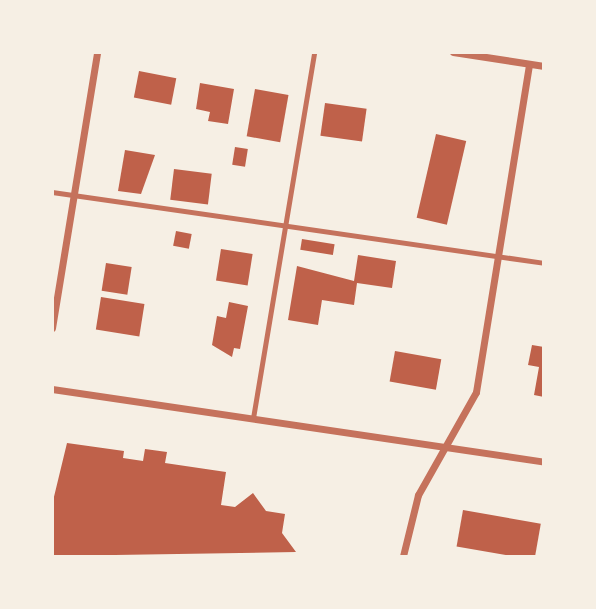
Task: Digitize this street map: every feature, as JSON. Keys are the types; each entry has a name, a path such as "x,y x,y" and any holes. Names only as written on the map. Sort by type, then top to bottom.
{"street":[{"path":"52,328 97,52"},
{"path":"453,52 544,66"},
{"path":"404,556 418,495 476,392 529,64"},
{"path":"52,389 544,462"}],"lane":[{"path":"253,418 314,52"},
{"path":"52,192 544,263"}],"building":[{"path":"139,71 176,78 171,105 134,98"},
{"path":"200,83 234,89 228,124 208,121 210,112 196,109"},
{"path":"255,89 288,95 280,142 247,136"},
{"path":"325,103 367,109 362,142 320,136"},
{"path":"436,134 466,141 447,225 417,218"},
{"path":"235,147 248,149 245,167 232,165"},
{"path":"125,150 155,155 141,194 118,191"},
{"path":"174,169 212,174 208,204 170,200"},
{"path":"176,231 192,234 189,249 173,246"},
{"path":"302,239 335,244 333,255 300,250"},
{"path":"221,249 253,254 248,286 216,281"},
{"path":"358,255 396,261 392,288 357,283 354,305 322,300 318,325 288,320 297,266 354,281"},
{"path":"106,263 132,267 127,295 102,291"},
{"path":"101,297 144,304 139,336 96,330"},
{"path":"229,302 248,306 240,349 234,348 232,357 212,345 217,316 226,318"},
{"path":"532,345 544,347 544,397 534,395 539,367 528,365"},
{"path":"395,351 441,359 436,390 390,382"},
{"path":"67,443 124,451 123,458 143,461 145,449 167,452 165,463 226,472 221,505 235,507 253,493 266,511 285,514 282,533 296,552 52,556 52,505"},
{"path":"463,510 541,524 535,556 511,556 457,546"}]}
